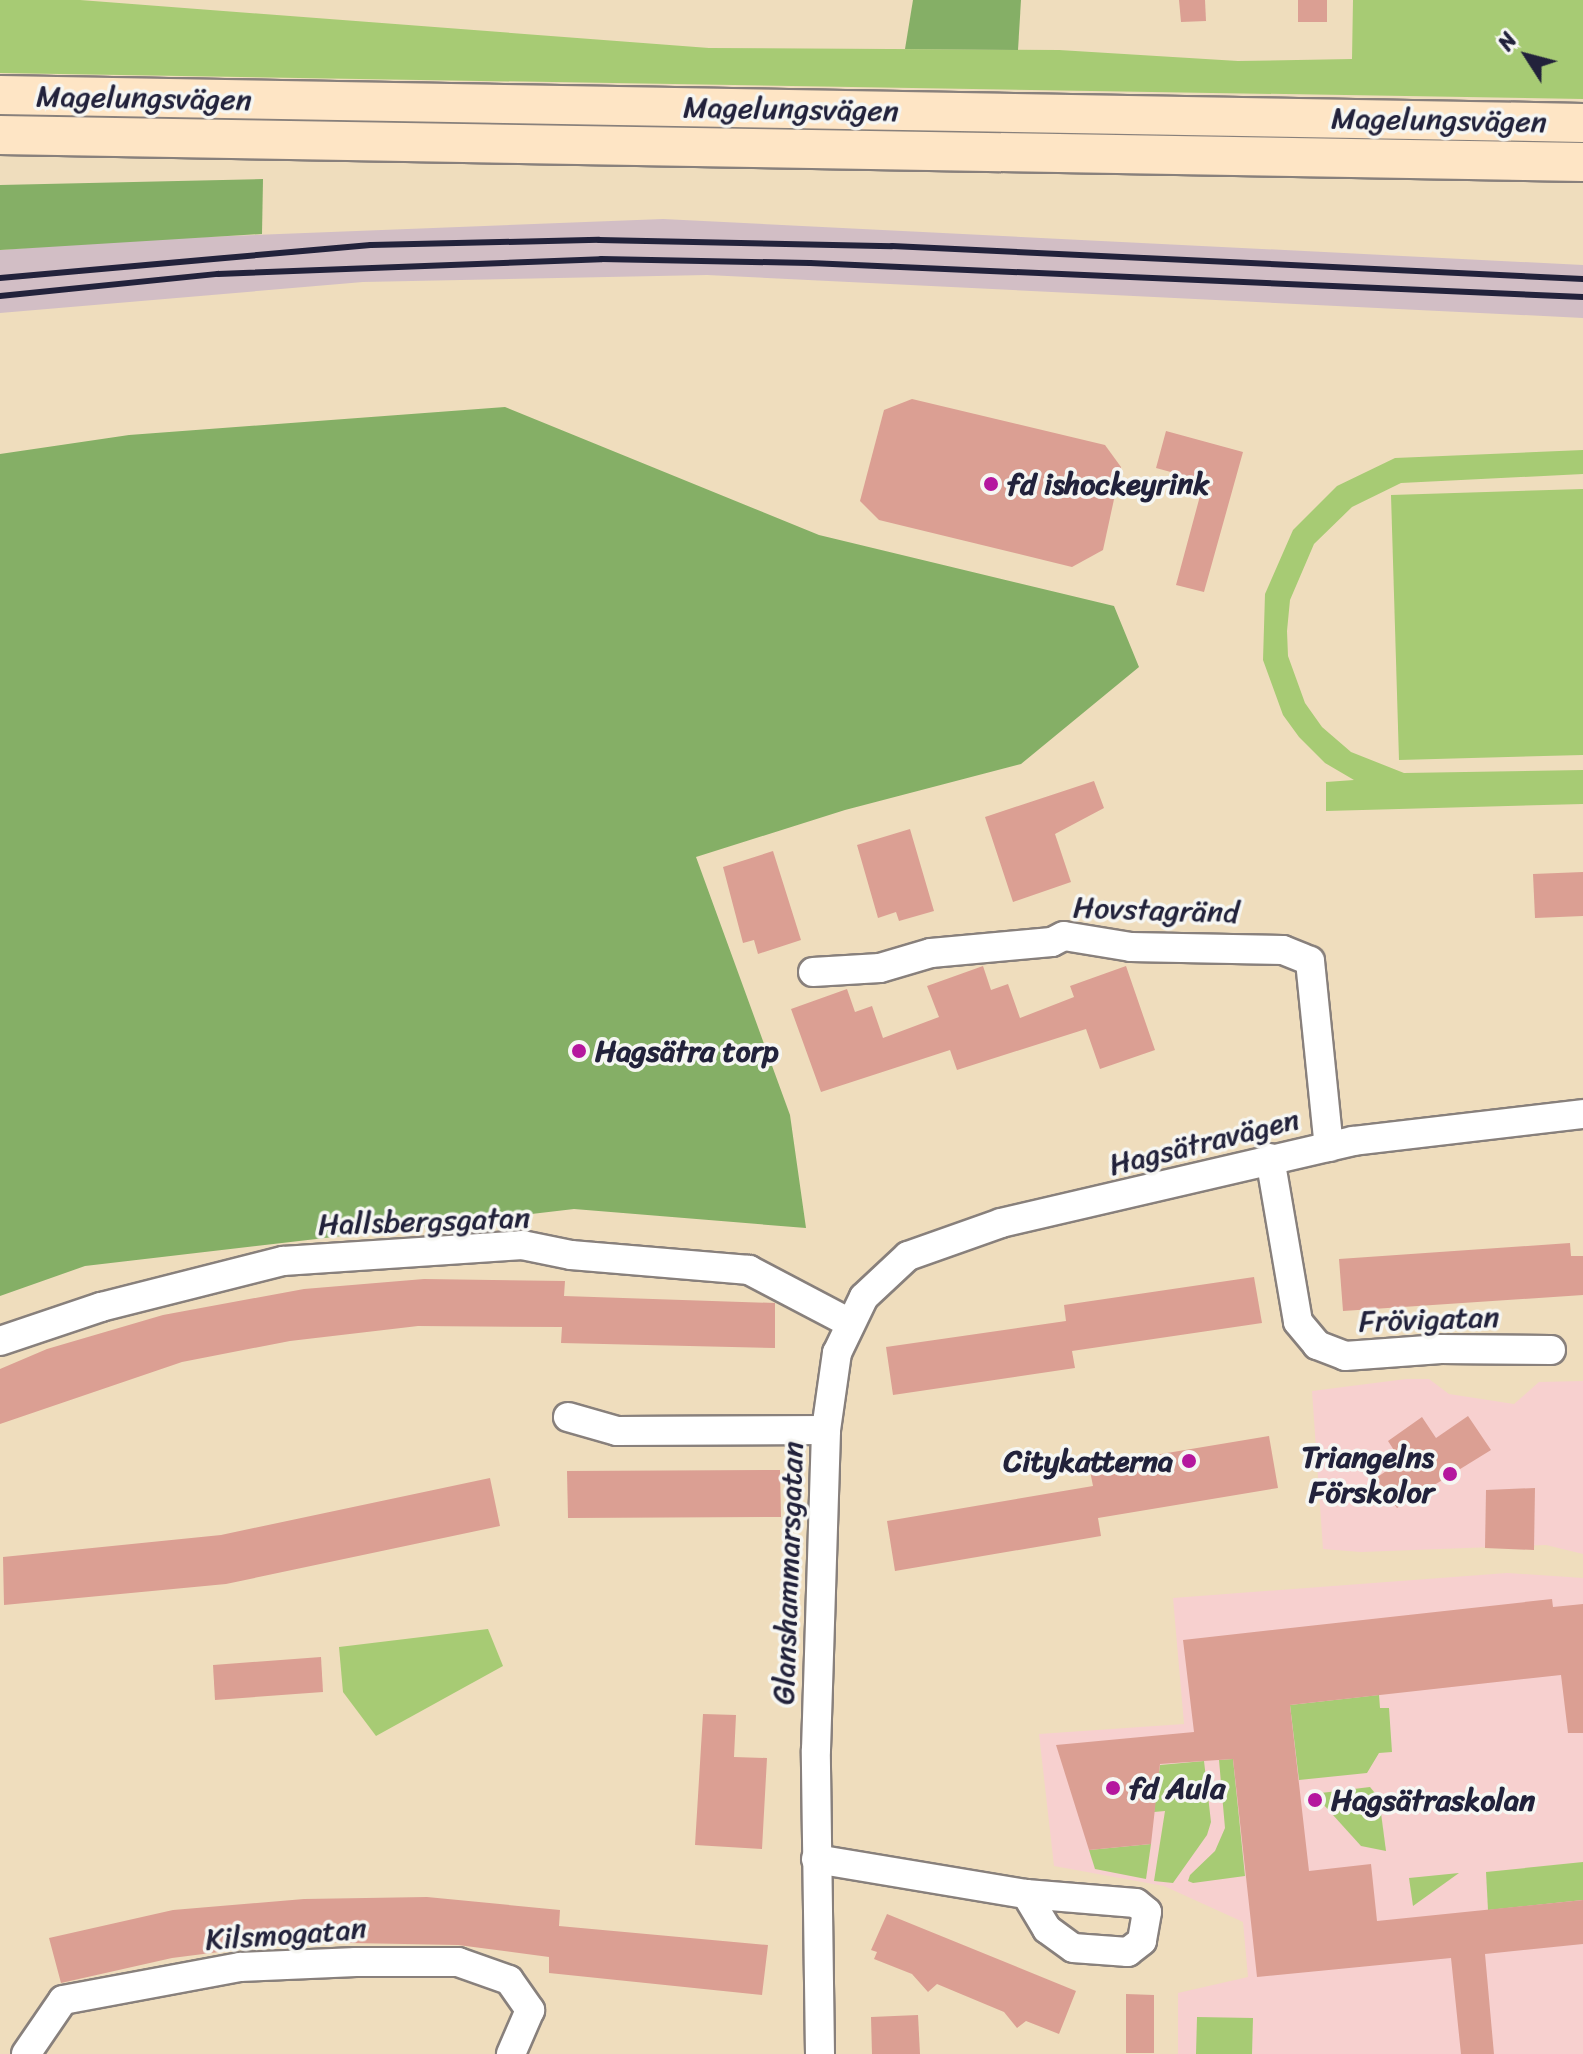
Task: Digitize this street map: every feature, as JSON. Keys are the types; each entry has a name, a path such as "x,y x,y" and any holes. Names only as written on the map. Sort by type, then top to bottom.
{"main road":[{"name":"Magelungsvägen","path":"0,95 1583,123"},
{"name":"Magelungsvägen","path":"0,135 1583,162"}],"street":[{"name":"Hovstagränd","path":"813,972 880,968 931,953 1052,942 1064,936 1131,947 1283,950 1310,961 1329,1147"},
{"name":"Hagsätravägen","path":"864,1297 896,1265 933,1244 1270,1158 1329,1147 1583,1114"},
{"name":"Frövigatan","path":"1270,1158 1298,1322 1317,1345 1345,1356 1441,1349 1551,1350"},
{"name":"Hallsbergsgatan","path":"0,1341 101,1307 283,1261 522,1245 571,1255 749,1270 848,1322"},
{"name":"Glanshammarsgatan","path":"820,2054 816,1859 826,1430 837,1353 848,1322 864,1297"},
{"path":"568,1417 617,1431 826,1430"},
{"path":"816,1859 1026,1894"},
{"name":"Kilsmogatan","path":"26,2054 63,2000 240,1967 356,1962 458,1962 509,1980 530,2010 521,2050"}],"shaded area":[{"path":"663,219 1583,265 1583,318 707,275 363,282 0,313 0,250 127,240"},
{"name":"Triangelns Förskolor","path":"1429,1379 1449,1394 1514,1404 1539,1382 1583,1381 1583,1554 1546,1545 1361,1552 1323,1549 1312,1391"},
{"name":"Hagsätraskolan","path":"1507,1573 1583,1578 1583,2054 1178,2054 1178,1993 1248,1977 1243,1922 1164,1886 1054,1866 1039,1734 1184,1724 1173,1598"}],"green space":[{"path":"0,0 80,0 709,48 1059,50 1238,61 1352,59 1353,0 1583,0 1583,99 0,73"},
{"path":"913,0 1021,0 1018,50 905,49"},
{"path":"263,179 262,234 0,250 0,185"},
{"path":"505,407 819,535 1114,606 1139,667 1021,764 845,810 696,857 790,1115 806,1228 574,1209 85,1266 0,1296 0,454 129,435"},
{"path":"1583,450 1583,474 1401,483 1352,507 1314,544 1290,600 1287,631 1288,656 1305,703 1322,727 1351,752 1404,773 1583,770 1583,804 1326,811 1326,782 1354,780 1325,763 1299,737 1283,715 1263,660 1265,594 1293,530 1337,486 1395,458"},
{"path":"1583,489 1583,755 1399,760 1391,495"},
{"path":"488,1629 503,1666 376,1736 343,1692 339,1647"},
{"path":"1379,1695 1380,1708 1389,1708 1392,1752 1379,1753 1367,1773 1299,1780 1290,1705"},
{"path":"1233,1759 1245,1876 1193,1883 1188,1881 1190,1875 1215,1851 1225,1828 1219,1760"},
{"path":"1204,1761 1211,1822 1207,1835 1173,1883 1154,1881 1165,1811 1154,1812 1160,1765"},
{"path":"1370,1787 1379,1798 1386,1851 1361,1846 1323,1804 1321,1793"},
{"path":"1151,1844 1146,1879 1095,1869 1089,1850"},
{"path":"1583,1862 1583,1900 1488,1910 1486,1872"},
{"path":"1459,1873 1413,1906 1409,1878"},
{"path":"1197,2017 1253,2018 1252,2054 1196,2054"}],"building":[{"path":"1179,0 1205,0 1206,21 1181,22"},
{"path":"1298,0 1327,0 1327,22 1298,22"},
{"name":"fd ishockeyrink","path":"912,399 1105,445 1121,467 1103,550 1072,567 879,520 860,501 884,410"},
{"path":"1166,431 1243,452 1204,592 1176,585 1204,481 1156,468"},
{"path":"1094,781 1104,808 1055,834 1071,882 1013,902 985,817"},
{"path":"910,829 934,911 899,921 896,912 878,918 857,845"},
{"path":"773,851 801,940 758,954 754,940 743,943 723,867"},
{"path":"1583,872 1583,916 1535,918 1533,874"},
{"path":"983,966 991,990 1008,984 1020,1018 1074,997 1070,986 1126,966 1155,1050 1100,1069 1086,1029 957,1070 950,1050 821,1092 791,1009 847,989 855,1012 872,1006 883,1038 939,1017 927,986"},
{"path":"1570,1243 1571,1256 1583,1256 1583,1295 1343,1311 1339,1259"},
{"path":"1254,1277 1262,1323 1072,1351 1075,1368 893,1395 886,1347 1066,1321 1064,1305"},
{"path":"424,1279 565,1281 564,1296 775,1303 775,1348 561,1343 562,1327 418,1326 290,1341 182,1362 0,1424 0,1369 47,1349 163,1315 304,1289"},
{"path":"1468,1416 1491,1450 1397,1508 1376,1478 1401,1461 1388,1441 1422,1417 1436,1438"},
{"path":"1269,1436 1278,1488 1098,1518 1101,1536 895,1571 887,1521 1093,1486 1089,1466"},
{"path":"780,1470 781,1517 568,1518 567,1471"},
{"path":"490,1478 500,1526 226,1584 4,1605 3,1557 221,1535"},
{"path":"1535,1488 1534,1550 1485,1548 1486,1490"},
{"name":"Hagsätraskolan","path":"1552,1599 1553,1607 1583,1604 1583,1733 1568,1733 1561,1675 1290,1705 1309,1871 1371,1864 1377,1921 1583,1900 1583,1944 1485,1954 1494,2054 1461,2054 1451,1958 1257,1977 1233,1759 1160,1764 1151,1844 1089,1850 1056,1745 1194,1732 1183,1640"},
{"path":"321,1657 323,1692 215,1700 213,1665"},
{"path":"703,1714 736,1715 734,1757 767,1758 762,1849 695,1845"},
{"path":"427,1897 560,1910 559,1926 768,1945 762,1995 549,1973 549,1957 458,1945 297,1942 172,1958 61,1983 49,1938 173,1910 304,1899"},
{"path":"887,1914 1076,1991 1059,2034 1026,2021 1017,2028 1004,2012 937,1984 928,1992 912,1974 874,1959 877,1952 871,1950"},
{"path":"1126,1994 1154,1995 1154,2053 1126,2053"},
{"path":"918,2015 920,2054 872,2054 871,2017"}],"railway":[{"path":"0,278 371,245 599,240 892,246 1583,279"},
{"path":"0,296 218,274 601,259 810,263 1583,297"}],"place":[{"name":"fd ishockeyrink","path":"991,484"},
{"name":"Hagsätra torp","path":"579,1051"},
{"name":"Citykatterna","path":"1189,1461"},
{"name":"Triangelns Förskolor","path":"1450,1474"},
{"name":"fd Aula","path":"1113,1788"},
{"name":"Hagsätraskolan","path":"1315,1800"}]}
